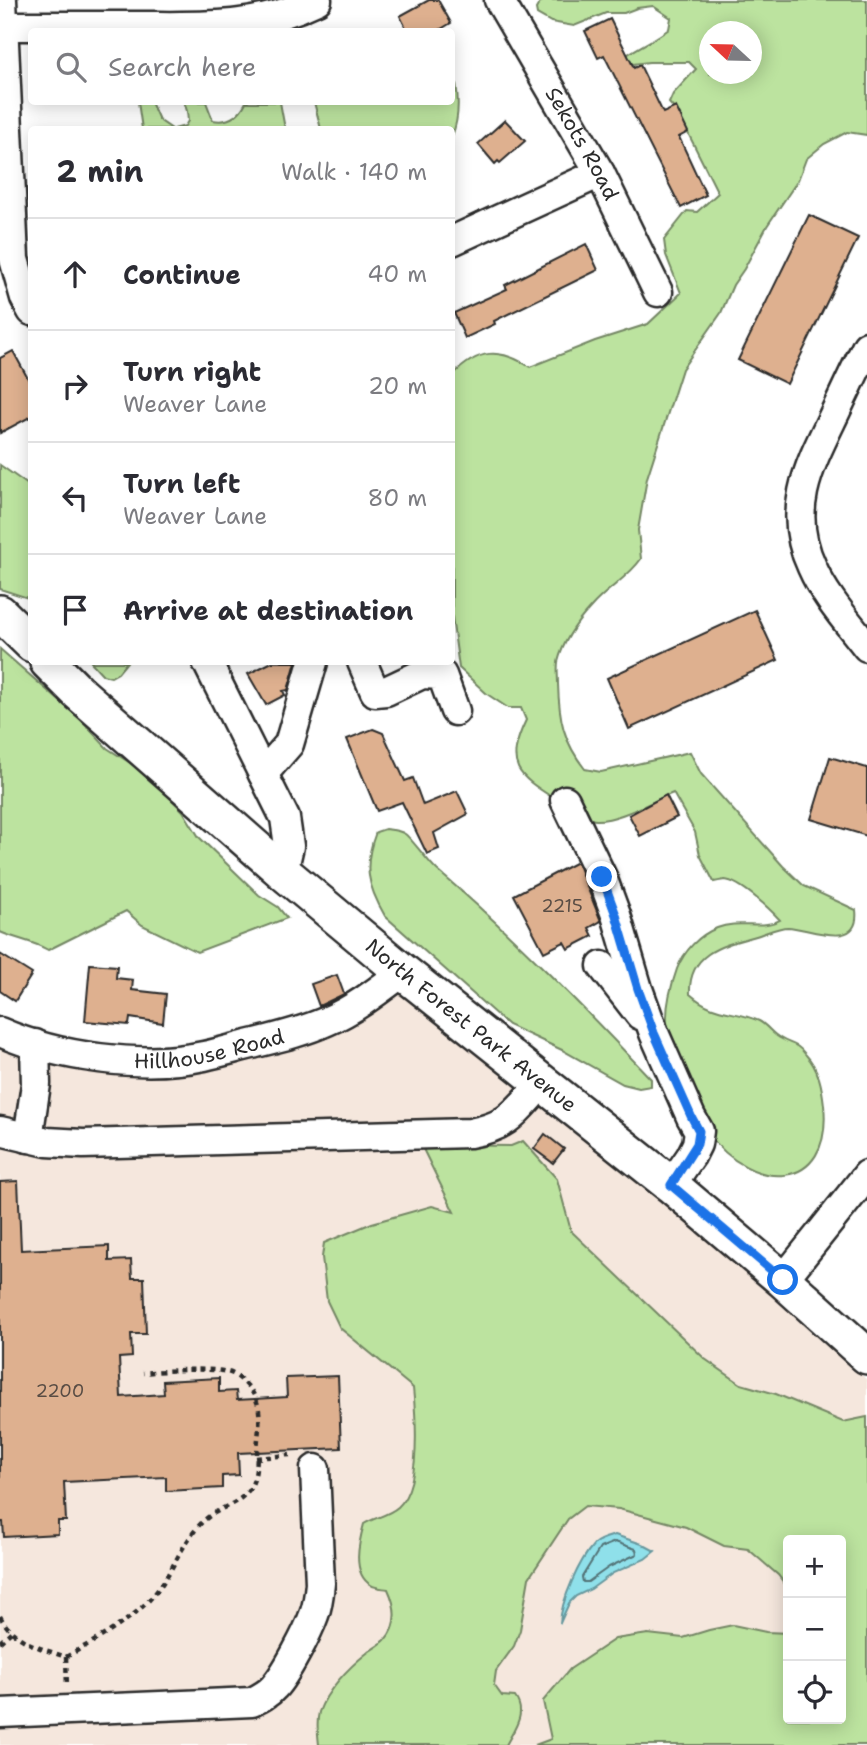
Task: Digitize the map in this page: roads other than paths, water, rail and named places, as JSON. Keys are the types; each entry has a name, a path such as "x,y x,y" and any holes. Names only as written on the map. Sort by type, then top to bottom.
{"main road":[{"path":"0,612 28,641"},
{"path":"0,634 28,654"},
{"name":"North Forest Park Avenue","path":"41,665 78,691"},
{"name":"North Forest Park Avenue","path":"51,665 284,872 403,972 671,1185 867,1356"}],"street":[{"path":"28,304 15,255 3,13 203,26 271,19 317,0"},
{"name":"Sekots Road","path":"499,0 600,173 658,292"},
{"path":"455,240 600,173"},
{"path":"867,346 807,469 800,508 802,540 811,566 826,593 867,647"},
{"path":"208,665 285,818 289,846 284,872"},
{"path":"263,774 289,744 312,665"},
{"path":"363,665 375,692 386,691 422,674 442,675 455,711"},
{"path":"565,800 612,902 654,1033 699,1131 697,1144 671,1185"},
{"path":"602,966 654,1033"},
{"name":"Hillhouse Road","path":"0,1032 35,1044 120,1059 174,1060 203,1056 297,1032 328,1021 365,1000 403,972"},
{"path":"28,1138 36,1084 35,1044"},
{"path":"0,1131 47,1142 83,1144 470,1133 506,1122 542,1083"},
{"path":"783,1280 867,1175"},
{"path":"0,1713 252,1702 263,1696 281,1678 314,1616 318,1600 320,1583 316,1469"}],"water":[{"path":"615,1535 655,1551 576,1596 569,1603 560,1623 567,1593 582,1560 596,1542"}]}
